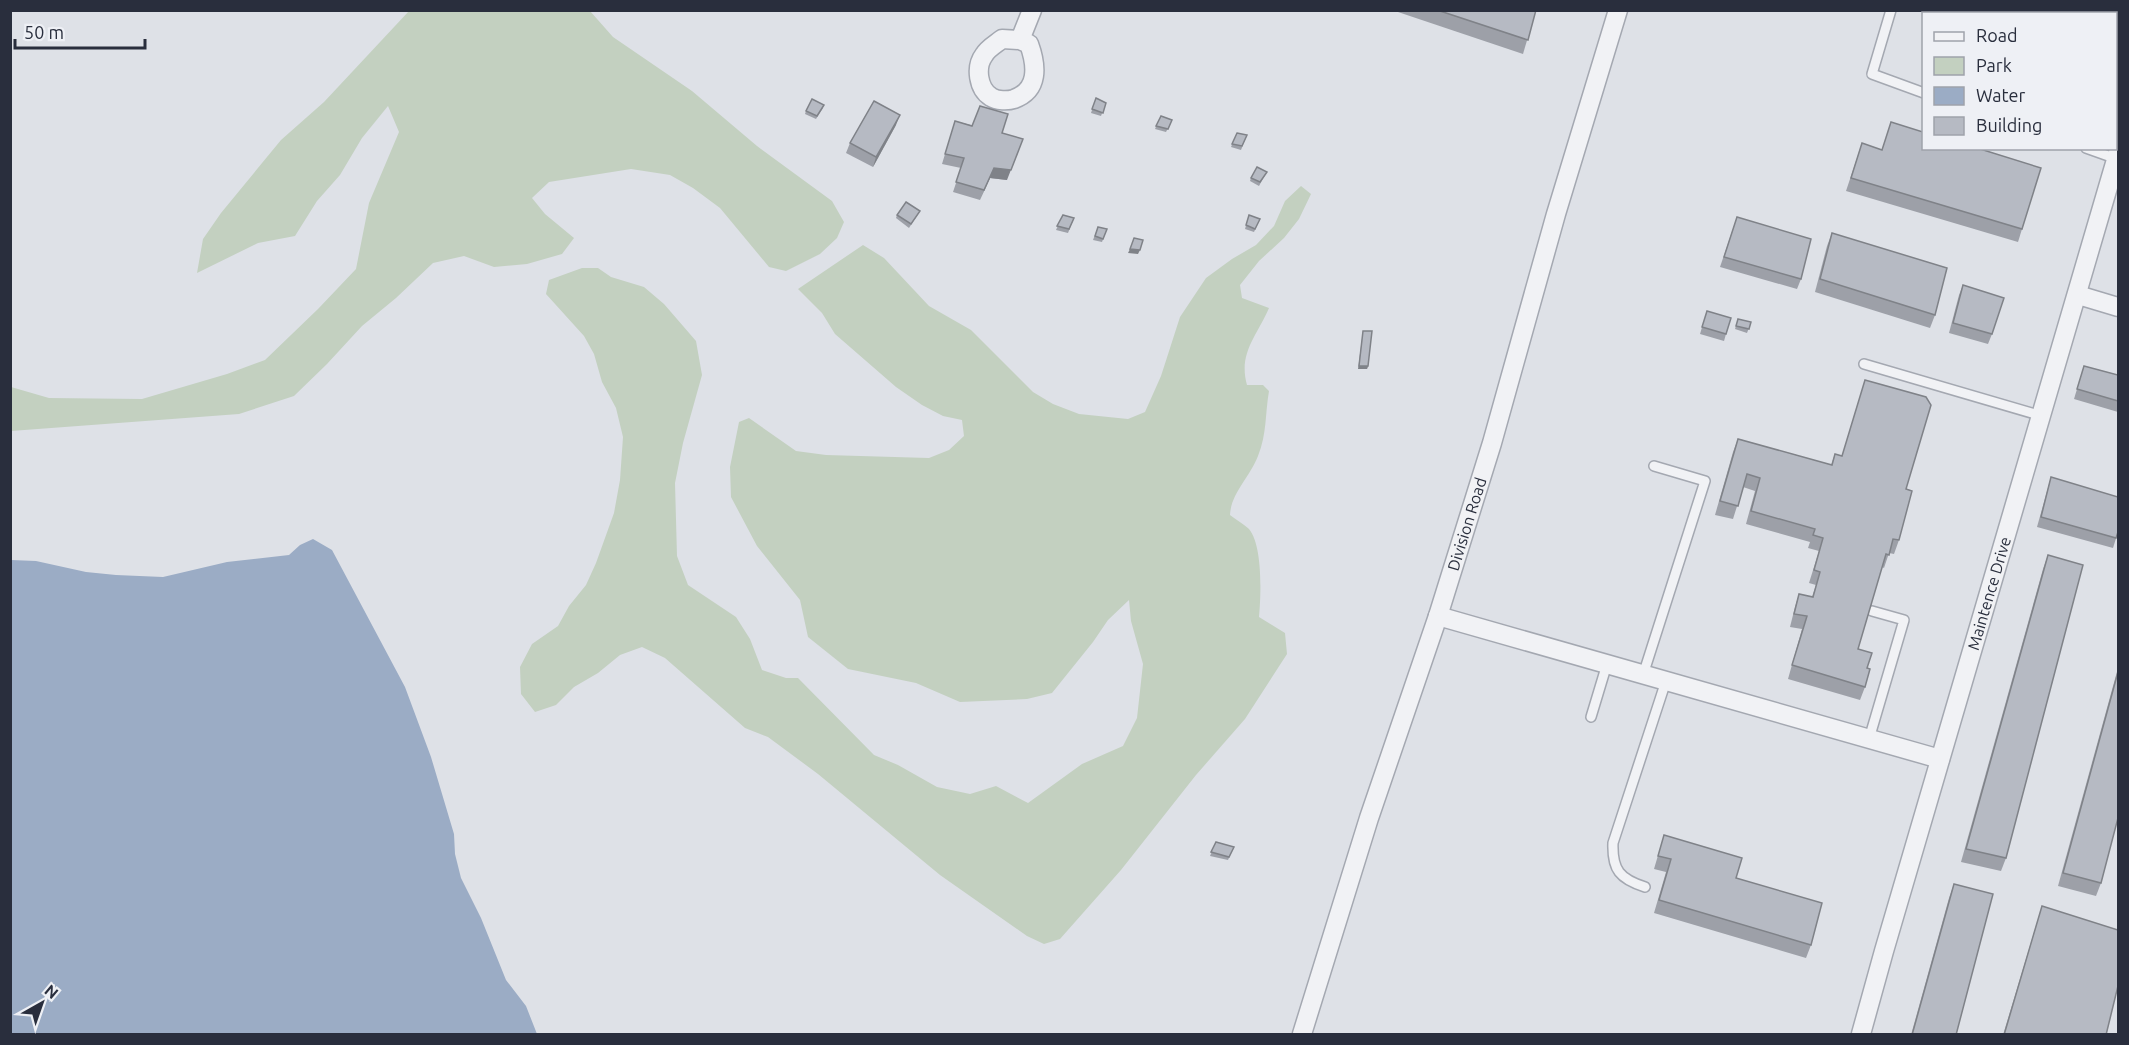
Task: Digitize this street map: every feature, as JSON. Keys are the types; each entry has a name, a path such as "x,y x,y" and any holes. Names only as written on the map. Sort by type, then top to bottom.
{"street":[{"path":"1020,40 1032,10"},
{"name":"Division Road","path":"1302,1035 1369,818 1438,616 1492,444 1556,214 1618,10"},
{"name":"Maintence Drive","path":"1861,1035 2118,156"},
{"path":"2078,295 2118,308"},
{"path":"1438,616 1940,759"}],"lane":[{"path":"1891,10 1872,74 1922,93"},
{"path":"2094,150 2118,156"},
{"path":"1864,364 2042,416"},
{"path":"1643,675 1705,480 1654,466"},
{"path":"1869,739 1904,620 1872,611"},
{"path":"1591,717 1607,664"},
{"path":"1645,886 1631,882 1619,873 1613,857 1613,843 1666,681"}],"green space":[{"path":"409,11 590,11 613,37 692,91 757,146 832,201 844,222 837,238 820,254 786,271 769,267 720,208 693,188 670,175 631,169 549,182 532,198 545,214 574,238 562,254 527,264 494,267 464,256 433,263 362,326 294,396 239,414 11,431 11,387 49,398 142,399 227,374 265,360 356,269 369,203 399,132 388,106 362,138 340,175 317,201 295,236 258,243 197,273 203,239 221,213 281,140 324,102"},
{"path":"1301,186 1311,194 1299,219 1284,238 1259,261 1240,285 1242,298 1269,308 1250,345 1245,363 1245,374 1247,385 1263,385 1269,391 1261,448 1255,464 1237,492 1230,515 1249,529 1254,537 1260,571 1259,617 1285,633 1287,654 1245,719 1196,775 1121,870 1060,939 1044,944 1027,936 940,875 818,774 768,737 745,728 665,658 642,647 620,655 598,673 574,687 556,705 535,712 521,694 520,667 532,644 558,626 569,606 586,585 614,513 620,480 623,437 616,408 602,382 594,354 584,336 546,294 549,280 582,268 598,268 611,277 644,287 664,304 696,341 702,375 683,443 675,483 677,556 688,585 736,617 750,639 762,670 786,678 798,678 874,755 898,765 937,787 970,794 996,786 1028,803 1082,764 1123,746 1137,718 1143,664 1131,621 1129,600 1108,620 1052,693 1027,699 960,702 916,683 848,669 808,637 800,600 757,546 731,497 730,467 739,422 749,418 796,451 826,455 929,458 949,450 964,436 962,420 943,416 896,387 835,334 822,313 798,289 863,245 884,258 929,306 971,330 1033,392 1053,404 1079,414 1128,419 1145,412 1161,376 1180,317 1206,278 1256,245 1274,226 1285,201"}],"water":[{"path":"313,539 332,550 405,687 431,757 454,834 455,854 461,878 481,918 506,980 526,1006 537,1034 11,1034 11,560 36,561 86,572 163,577 227,562 289,555 300,545"}],"building":[{"path":"1437,10 1536,10 1528,40"},
{"path":"1096,98 1106,103 1103,113 1092,109"},
{"path":"812,99 824,105 817,116 806,111"},
{"path":"874,101 900,115 876,157 850,143"},
{"path":"980,106 1008,114 1002,133 1023,139 1011,170 994,168 984,190 956,182 964,158 945,154 955,121 972,126"},
{"path":"1161,116 1172,120 1168,129 1156,126"},
{"path":"1891,122 1922,132 1922,150 1983,150 2041,168 2022,229 1851,178 1862,143 1882,150"},
{"path":"1237,133 1247,135 1242,146 1232,144"},
{"path":"1257,167 1267,172 1260,182 1251,178"},
{"path":"906,202 920,211 911,224 897,215"},
{"path":"1063,215 1074,218 1069,229 1057,226"},
{"path":"1249,215 1260,219 1255,229 1246,225"},
{"path":"1737,217 1811,239 1801,279 1724,257"},
{"path":"1098,227 1107,229 1103,239 1095,236"},
{"path":"1832,233 1947,268 1935,315 1820,279"},
{"path":"1134,238 1143,240 1140,250 1130,249"},
{"path":"1963,285 2004,298 1992,334 1953,323"},
{"path":"1707,311 1731,318 1726,334 1702,327"},
{"path":"1738,319 1751,322 1749,329 1736,326"},
{"path":"1363,331 1372,331 1368,366 1359,366"},
{"path":"2084,366 2118,375 2118,401 2077,389"},
{"path":"1865,380 1926,397 1931,405 1906,489 1912,491 1899,540 1893,539 1889,555 1886,554 1858,649 1872,653 1867,668 1870,669 1865,687 1792,665 1807,616 1794,614 1799,594 1813,597 1820,572 1814,570 1823,538 1813,535 1815,529 1751,511 1760,478 1747,474 1738,506 1720,501 1738,439 1832,465 1835,454 1842,456"},
{"path":"2051,477 2118,497 2116,538 2041,517"},
{"path":"2048,555 2083,565 2006,858 1966,849"},
{"path":"2118,672 2118,818 2101,883 2063,873"},
{"path":"1664,835 1742,858 1736,878 1822,903 1811,945 1659,900 1671,859 1658,856"},
{"path":"1216,842 1234,847 1229,857 1211,852"},
{"path":"1954,884 1993,894 1956,1035 1912,1035"},
{"path":"2042,906 2118,930 2118,986 2106,1035 2004,1035"}]}
